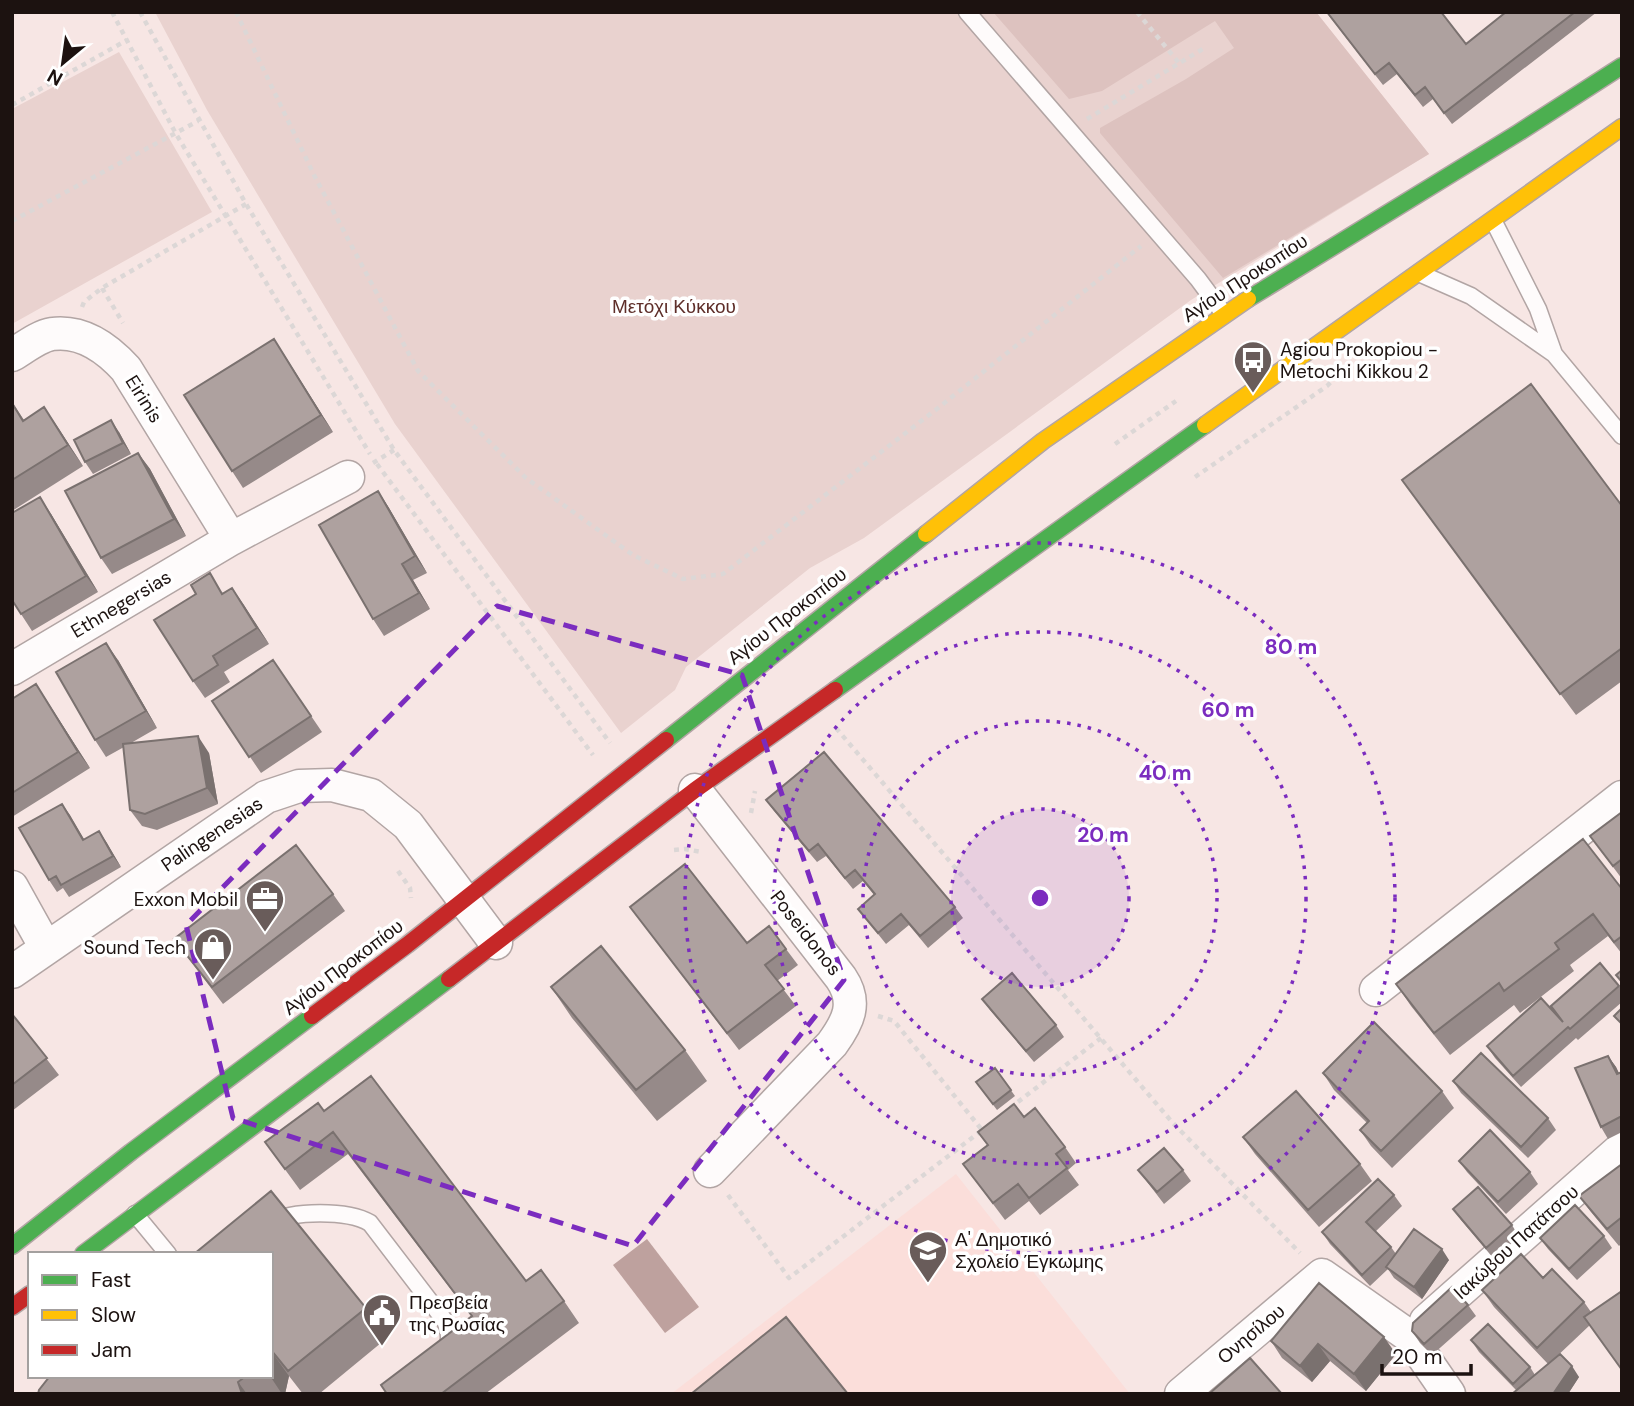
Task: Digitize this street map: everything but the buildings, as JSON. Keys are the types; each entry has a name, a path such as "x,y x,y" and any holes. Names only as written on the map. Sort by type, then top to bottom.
{"main road":[{"name":"Αγίου Προκοπίου","path":"12,1246 131,1152 464,900 1043,441 1224,314 1622,66"},
{"path":"86,1252 695,790 1622,127"},
{"path":"12,1307 28,1295"}],"street":[{"path":"12,355 50,334 72,335"},
{"name":"Eirinis","path":"72,335 93,341 126,369 231,539"},
{"name":"Ethnegersias","path":"12,669 231,539 348,477"},
{"name":"Palingenesias","path":"12,972 266,797 299,786 332,785 370,795 408,825 496,943"},
{"name":"Poseidonos","path":"695,790 849,989 850,1008"},
{"path":"1376,990 1622,797"},
{"path":"12,887 46,948"},
{"path":"710,1171 832,1044 845,1026 850,1008"},
{"name":"Ιακώβου Πατάτσου","path":"1409,1336 1622,1148"},
{"path":"1322,1275 1409,1336 1449,1394"},
{"name":"Ονησίλου","path":"1181,1394 1322,1275"}],"lane":[{"path":"967,12 1198,279 1224,314"},
{"path":"1493,220 1538,309 1554,354"},
{"path":"1419,273 1471,296 1554,354 1622,436"},
{"path":"135,1214 166,1252"},
{"path":"258,1232 280,1217 290,1215 349,1216 362,1218 370,1223 445,1321 449,1342 445,1353 435,1360"}],"path":[{"path":"113,12 176,134 375,462 600,764"},
{"path":"140,12 246,204 394,450 616,752"},
{"path":"236,12 314,174 418,370 526,478 633,555 682,579 723,574 1158,233"},
{"path":"1137,12 1179,63"},
{"path":"12,106 127,40"},
{"path":"1069,130 1206,47"},
{"path":"12,222 198,121"},
{"path":"72,335 84,302 102,288 246,204"},
{"path":"102,288 129,333"},
{"path":"375,462 394,450"},
{"path":"830,722 1172,1122 1322,1275"},
{"path":"398,871 410,888 411,905"},
{"path":"850,1008 894,1021 982,1130"},
{"path":"1003,1113 1101,1038"},
{"path":"710,1171 789,1278 992,1122"}],"highlighted area":[{"path":"497,606 742,675 844,980 633,1246 233,1118 186,925"}],"shaded area":[{"path":"993,12 1316,12 1429,154 1223,278 1100,133 1100,128 1234,48 1215,21 1102,91 1069,99"},
{"name":"Α' Δημοτικό Σχολείο Έγκωμης","path":"956,1174 1130,1394 671,1394"},
{"path":"647,1239 699,1307 665,1333 613,1265"}],"green space":[{"name":"Μετόχι Κύκκου","path":"155,12 1316,12 1429,154 1191,300 864,538 810,568 686,667 675,690 621,733 395,424 207,110"},
{"path":"119,52 212,212 12,324 12,109"}],"traffic: fast":[{"path":"1248,299 1622,66"},
{"path":"835,690 1205,425"},
{"path":"666,740 926,534"},
{"path":"86,1252 449,979"},
{"path":"12,1246 131,1152 312,1016"}],"traffic: slow":[{"path":"1205,425 1622,127"},
{"path":"926,534 1043,441 1248,299"}],"traffic: jam":[{"path":"449,979 695,790 835,690"},
{"path":"312,1016 407,945 666,740"},
{"path":"12,1307 28,1295"}],"place":[{"name":"Agiou Prokopiou - Metochi Kikkou 2","path":"1253,394"},
{"name":"Exxon Mobil","path":"265,933"},
{"name":"Sound Tech","path":"213,981"},
{"name":"Α' Δημοτικό Σχολείο Έγκωμης","path":"928,1284"},
{"name":"Πρεσβεία της Ρωσίας","path":"382,1347"}]}
